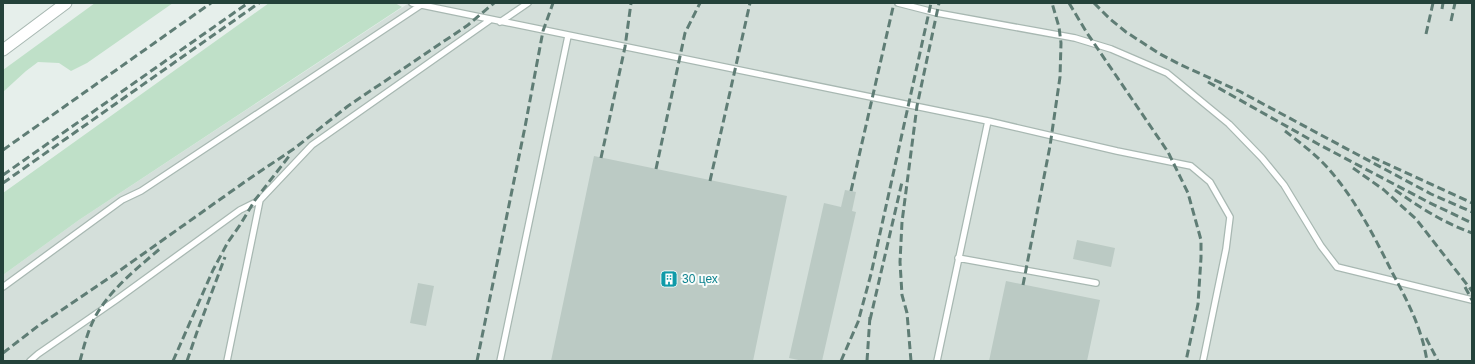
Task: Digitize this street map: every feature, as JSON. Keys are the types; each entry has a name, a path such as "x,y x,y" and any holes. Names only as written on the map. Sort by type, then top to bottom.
{"street":[{"path":"3,50 66,3"}],"lane":[{"path":"412,3 988,121 1117,151 1191,166 1210,182 1230,217 1226,249 1203,361"},
{"path":"500,22 528,3"},
{"path":"898,3 937,13 1075,38 1111,49 1167,74 1229,124 1262,158 1284,185 1321,246 1337,267 1472,300"},
{"path":"3,287 122,200 141,191 421,5"},
{"path":"30,361 240,210 260,200 312,145 490,20"},
{"path":"500,361 568,36"},
{"path":"937,361 988,121"},
{"path":"227,361 260,200"},
{"path":"958,258 1096,283"}],"shaded area":[{"path":"409,3 1472,3 1472,361 3,361 3,275 79,220"}],"green space":[{"path":"95,3 173,3 87,63 71,71 59,63 38,62 3,92 3,70"},
{"path":"269,3 395,3 402,7 79,220 3,275 3,193"}],"building":[{"name":"30 цех","path":"594,156 787,196 753,361 551,361"},
{"path":"845,190 856,192 852,211 856,212 822,361 803,361 789,358 824,203 841,207"},
{"path":"1077,240 1115,248 1111,267 1073,259"},
{"path":"1006,281 1100,300 1087,361 989,361"},
{"path":"418,283 434,286 426,326 410,323"}],"railway":[{"path":"3,150 211,3"},
{"path":"3,175 248,3"},
{"path":"3,183 259,3"},
{"path":"3,353 38,326 295,148 348,106 468,25 494,3"},
{"path":"477,361 543,31 553,3"},
{"path":"601,158 625,47 631,3"},
{"path":"656,169 685,33 700,3"},
{"path":"710,181 750,3"},
{"path":"851,191 894,3"},
{"path":"841,361 858,322 871,274 931,3"},
{"path":"911,361 907,313 902,295 900,262 902,222 917,106 939,3"},
{"path":"1023,285 1050,146 1060,77 1061,43 1059,27 1052,3"},
{"path":"1069,3 1087,33 1168,152 1188,193 1201,240 1201,258 1198,304 1186,361"},
{"path":"1094,3 1126,32 1160,54 1239,91 1431,194 1472,212"},
{"path":"1426,34 1433,3"},
{"path":"1442,9 1443,3"},
{"path":"1451,21 1455,3"},
{"path":"1208,82 1318,144 1428,202 1472,223"},
{"path":"1285,131 1326,166 1355,204 1409,305 1422,338 1427,361"},
{"path":"173,361 213,270 228,242 255,200 290,155"},
{"path":"1372,157 1472,203"},
{"path":"1353,168 1384,190 1416,219 1472,291"},
{"path":"870,320 902,182"},
{"path":"1395,190 1432,214 1472,233"},
{"path":"80,361 91,325 102,306 122,283 162,247"},
{"path":"187,361 225,257"},
{"path":"1465,287 1472,300"},
{"path":"867,361 870,316"},
{"path":"1426,338 1438,361"}],"place":[{"name":"30 цех","path":"669,279"}]}
